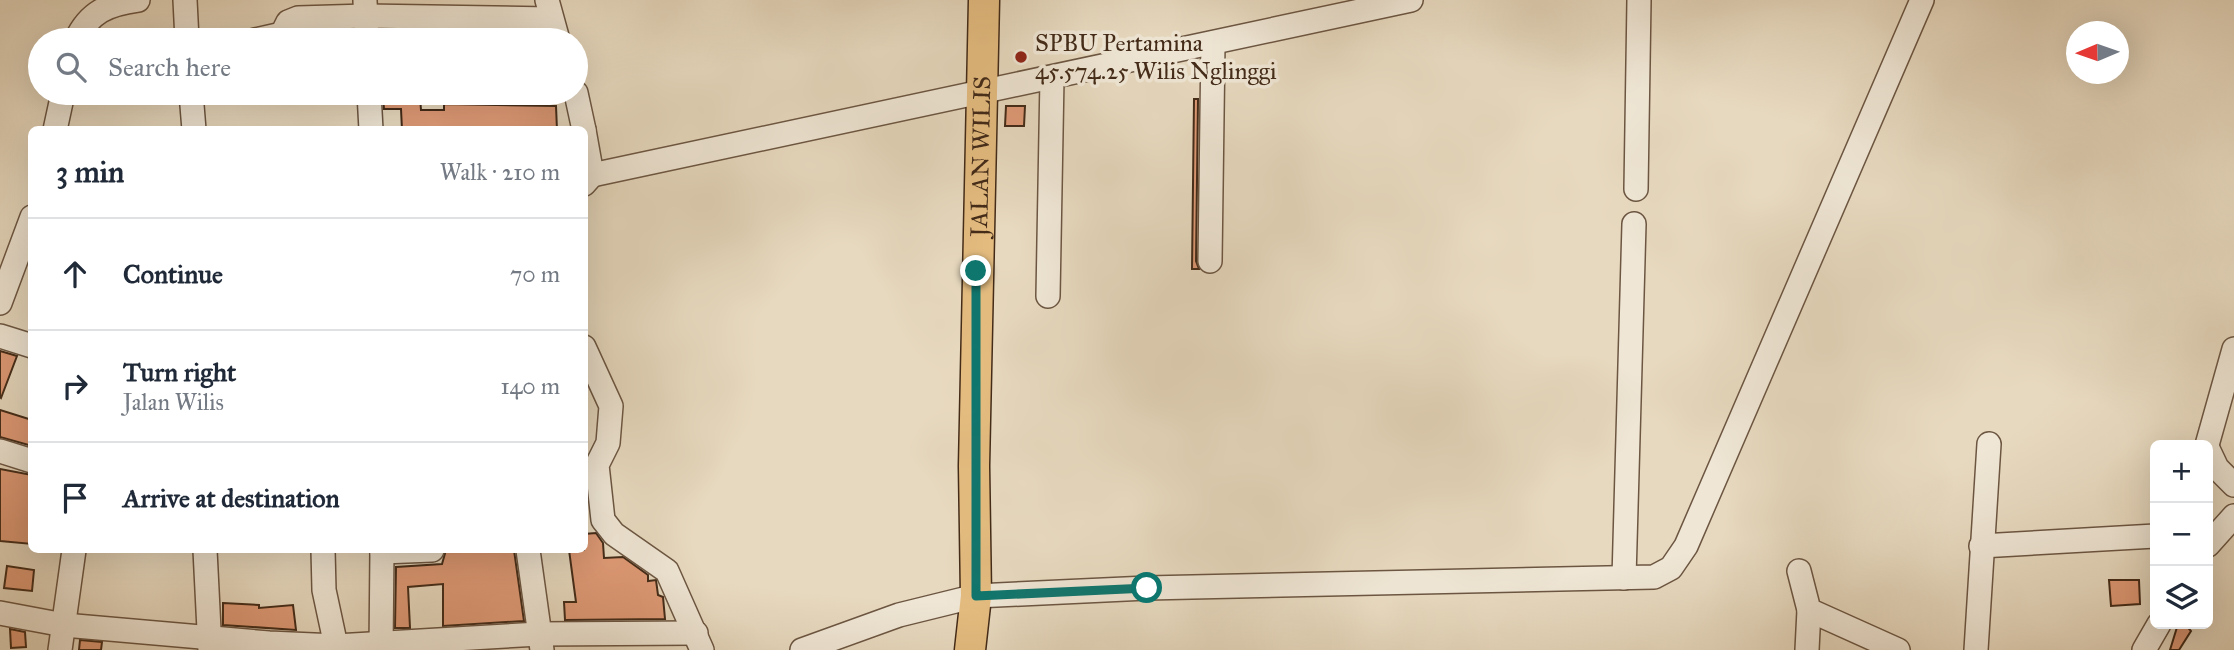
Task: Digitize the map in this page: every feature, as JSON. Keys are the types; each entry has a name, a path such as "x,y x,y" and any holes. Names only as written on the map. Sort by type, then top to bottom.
{"main road":[{"name":"JALAN WILIS","path":"970,650 976,596 974,466 984,0"}],"street":[{"path":"82,28 98,11 116,3 138,0"},
{"path":"185,0 186,28"},
{"path":"588,179 1411,0"},
{"path":"1636,189 1639,0"},
{"path":"802,650 899,615 976,596 1147,588 1654,577 1671,568 1686,546 1923,0"},
{"path":"365,8 366,28"},
{"path":"285,28 288,22 298,18 365,8 548,9 554,28"},
{"path":"1209,261 1213,43"},
{"path":"1048,296 1052,78"},
{"path":"56,126 60,105"},
{"path":"192,105 194,126"},
{"path":"370,105 371,126"},
{"path":"579,105 583,126"},
{"path":"1624,578 1634,224"},
{"path":"0,303 28,228"},
{"path":"0,336 28,345"},
{"path":"2209,440 2234,349"},
{"path":"0,613 64,625 210,644 381,646 699,642 667,571 594,522 591,466 608,443 611,406 588,356"},
{"path":"1976,650 1989,444"},
{"path":"0,451 28,460"},
{"path":"2213,460 2217,468 2234,485"},
{"path":"2213,535 2234,516"},
{"path":"1981,546 2150,536"},
{"path":"60,650 74,553"},
{"path":"205,553 210,644"},
{"path":"323,553 324,590 336,646"},
{"path":"381,646 382,553"},
{"path":"528,553 541,642"},
{"path":"1799,571 1810,610 1807,650"},
{"path":"1810,610 1898,650"},
{"path":"2144,650 2156,629"}],"building":[{"path":"1194,99 1198,99 1196,261 1199,269 1192,269"},
{"path":"384,105 421,105 421,110 444,110 444,105 556,106 557,126 402,126 401,109 384,109"},
{"path":"1006,106 1025,106 1024,126 1005,126"},
{"path":"0,351 17,356 1,398 0,397"},
{"path":"0,410 28,419 28,445 0,437"},
{"path":"0,469 28,474 28,544 0,541"},
{"path":"596,533 603,543 604,558 623,557 648,575 648,581 656,580 658,595 663,597 665,619 565,620 564,602 576,602 569,553 588,553 588,534"},
{"path":"445,553 514,553 524,621 443,626 443,584 408,587 410,628 395,628 396,567 442,564"},
{"path":"7,566 34,570 32,591 4,588"},
{"path":"2109,580 2139,580 2140,604 2111,606"},
{"path":"223,603 259,605 259,608 293,605 296,630 223,625"},
{"path":"10,629 25,632 26,647 11,648"},
{"path":"2176,629 2189,629 2191,631 2179,650 2170,650"},
{"path":"80,640 102,642 101,650 79,650"}],"place":[{"name":"SPBU Pertamina 45.574.25 Wilis Nglinggi","path":"1021,57"}],"route":[{"path":"976,271 976,596 1147,588"}]}
